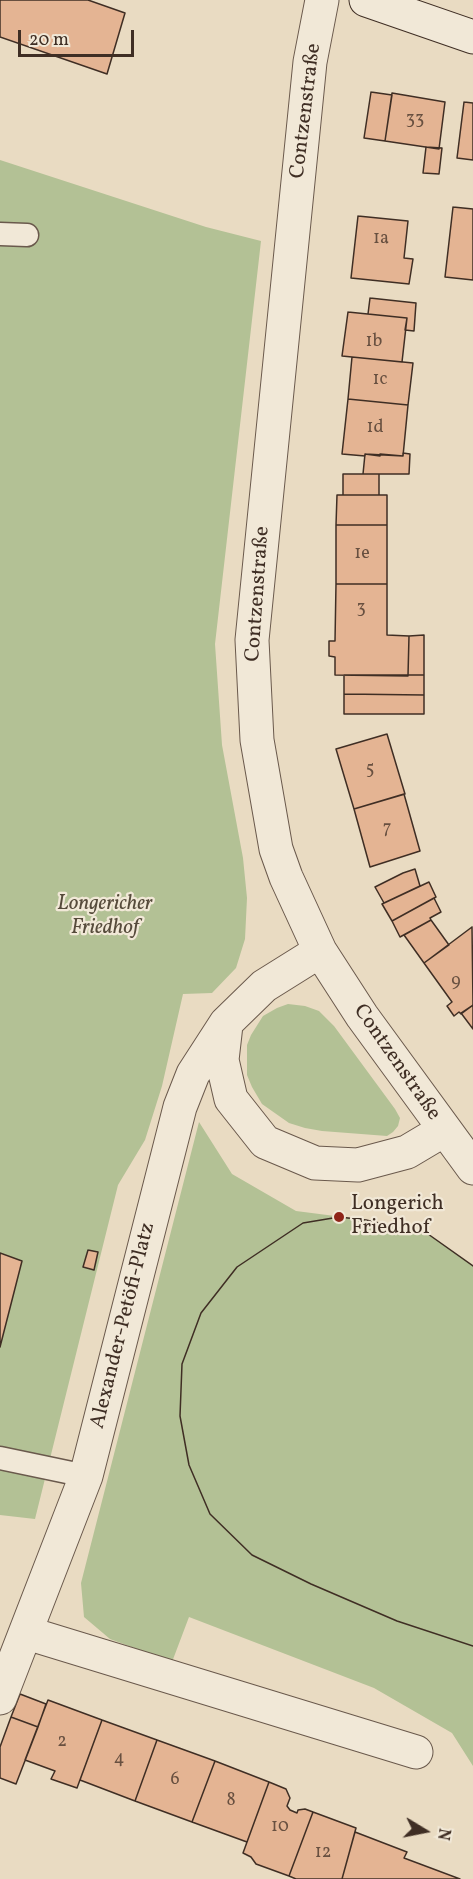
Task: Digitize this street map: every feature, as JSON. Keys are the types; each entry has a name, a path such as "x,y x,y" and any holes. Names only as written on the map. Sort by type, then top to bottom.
{"street":[{"name":"Contzenstraße","path":"322,0 310,62 252,640 257,740 276,849 286,877 320,951 362,1016 473,1168"},
{"path":"366,0 473,37"},
{"name":"Alexander-Petöfi-Platz","path":"0,1698 86,1476 182,1101 193,1074 226,1023 264,986 320,951"},
{"path":"226,1023 222,1060 231,1099 265,1142 315,1163 358,1165 407,1152 444,1130"},
{"path":"27,1633 416,1752"}],"lane":[{"path":"0,234 27,235"},
{"path":"0,1458 86,1476"}],"green space":[{"name":"Longericher Friedhof","path":"0,160 206,227 261,241 215,644 222,745 243,858 247,898 245,939 236,968 212,993 183,994 162,1086 145,1140 118,1185 35,1519 0,1515"},
{"path":"288,1004 319,1011 334,1026 395,1109 400,1118 393,1132 387,1136 305,1128 289,1123 262,1104 247,1075 247,1045 263,1016"},
{"path":"199,1122 232,1174 296,1211 366,1220 428,1234 473,1266 473,1766 452,1733 374,1688 189,1617 172,1662 110,1639 84,1617 81,1583"}],"building":[{"path":"0,0 88,0 125,13 107,74 0,37"},
{"path":"371,92 392,95 385,141 364,138"},
{"path":"392,93 445,102 439,149 385,141"},
{"path":"464,102 473,103 473,160 457,158"},
{"path":"426,147 442,148 439,174 423,173"},
{"path":"453,207 473,209 473,280 445,277"},
{"path":"358,216 408,221 404,258 413,259 409,284 351,278"},
{"path":"370,298 416,303 414,331 405,330 407,318 368,314"},
{"path":"348,312 407,318 402,362 342,356"},
{"path":"352,357 413,363 408,405 348,399"},
{"path":"348,399 408,405 403,456 342,454"},
{"path":"403,453 410,454 409,474 363,474 365,454 403,456"},
{"path":"343,474 379,474 379,495 343,495"},
{"path":"337,495 387,495 387,525 336,525"},
{"path":"336,525 387,525 387,584 336,584"},
{"path":"336,584 387,584 387,635 409,636 408,676 335,675 335,657 329,656 329,641 335,641"},
{"path":"424,635 424,675 408,675 409,636"},
{"path":"344,675 424,675 424,695 344,694"},
{"path":"344,694 424,695 424,714 344,714"},
{"path":"387,734 405,794 354,809 336,749"},
{"path":"404,794 420,851 370,867 354,809"},
{"path":"415,869 420,886 384,903 375,887"},
{"path":"429,882 436,897 392,921 382,904"},
{"path":"434,898 441,912 400,937 392,921"},
{"path":"431,920 449,945 424,963 404,935"},
{"path":"472,927 473,1005 454,1016 447,1006 452,1002 424,963"},
{"path":"473,1005 473,1029 461,1013"},
{"path":"88,1250 98,1252 94,1270 83,1267"},
{"path":"0,1253 22,1261 0,1347"},
{"path":"20,1694 46,1704 38,1727 11,1717"},
{"path":"48,1700 102,1720 77,1788 51,1779 55,1771 25,1760"},
{"path":"11,1717 38,1727 16,1784 0,1778 0,1747"},
{"path":"102,1720 157,1740 135,1801 80,1780"},
{"path":"157,1740 215,1761 192,1822 135,1801"},
{"path":"215,1761 269,1782 247,1842 192,1822"},
{"path":"269,1782 286,1789 290,1798 287,1806 290,1810 297,1813 298,1810 305,1809 313,1812 289,1876 256,1864 251,1857 243,1853"},
{"path":"313,1812 356,1828 342,1879 296,1879 289,1876"},
{"path":"355,1832 407,1852 404,1858 460,1879 342,1879"}],"tram line":[{"path":"473,1266 428,1234 366,1220 339,1217 303,1223 237,1267 201,1313 182,1364 180,1416 189,1465 210,1514 252,1555 311,1584 397,1621 473,1646"}],"place":[{"name":"Longerich Friedhof","path":"339,1217"}]}
